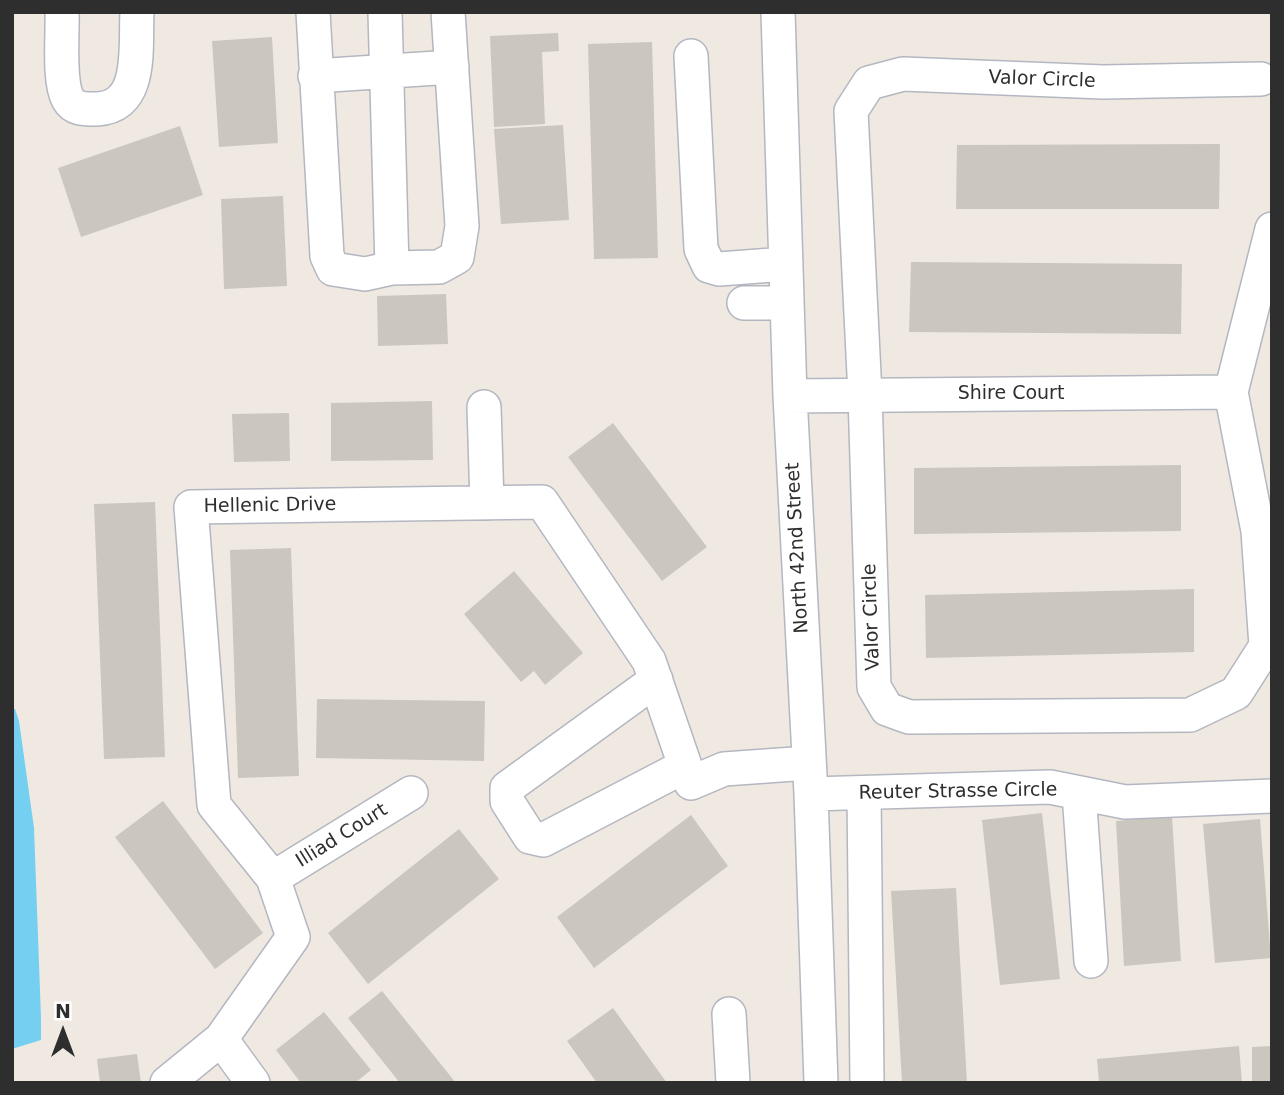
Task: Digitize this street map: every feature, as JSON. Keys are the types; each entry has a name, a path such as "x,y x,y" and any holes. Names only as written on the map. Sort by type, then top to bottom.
{"street":[{"path":"62,12 64,84 68,100 80,109 111,108 123,101 132,86 137,12"},
{"path":"313,12 327,256 333,269 365,274 392,268 439,267 457,257 462,226 448,12"},
{"path":"386,12 392,268"},
{"name":"North 42nd Street","path":"778,12 790,396 821,1083"},
{"path":"691,57 701,249 709,267 719,269 786,264"},
{"path":"315,76 452,67"},
{"name":"Valor Circle","path":"1268,78 1103,82 903,74 869,83 851,111 865,395 874,687 887,709 909,717 1190,715 1236,694 1266,646 1258,531 1231,392 1272,229"},
{"path":"744,303 788,303"},
{"name":"Shire Court","path":"790,396 1231,392"},
{"path":"484,407 487,503"},
{"name":"Hellenic Drive","path":"221,1039 293,937 273,878 214,805 191,507 542,502 649,661 685,766"},
{"path":"656,680 507,788 507,801 530,837 543,840 685,766 691,783 723,769 809,779"},
{"name":"Reuter Strasse Circle","path":"809,779 864,793 1050,787 1125,802 1272,796"},
{"name":"Illiad Court","path":"273,878 411,793"},
{"path":"864,793 867,1083"},
{"path":"1079,793 1091,961"},
{"path":"729,1014 733,1083"},
{"path":"167,1083 221,1039 253,1083"}],"water":[{"path":"12,709 15,709 19,721 34,828 41,1040 12,1049"}],"building":[{"path":"558,33 559,51 542,52 545,124 494,127 490,36"},
{"path":"272,37 278,143 219,147 212,41"},
{"path":"652,42 658,258 594,259 588,44"},
{"path":"563,125 569,220 501,224 494,129"},
{"path":"180,126 203,195 81,237 58,168"},
{"path":"1220,144 1219,209 956,209 957,145"},
{"path":"283,196 287,286 224,289 221,199"},
{"path":"911,262 1182,264 1181,334 909,332"},
{"path":"446,294 448,344 378,346 377,296"},
{"path":"432,401 433,460 331,461 331,403"},
{"path":"289,413 290,461 234,462 232,414"},
{"path":"613,423 707,547 662,581 568,457"},
{"path":"1181,465 1181,531 914,534 914,468"},
{"path":"155,502 165,757 104,759 94,504"},
{"path":"291,548 299,776 238,778 230,550"},
{"path":"514,571 583,653 545,685 534,671 521,682 464,614"},
{"path":"1194,589 1194,652 926,658 925,595"},
{"path":"317,699 485,701 484,761 316,758"},
{"path":"163,801 263,933 215,969 115,837"},
{"path":"1042,813 1060,979 1000,985 982,820"},
{"path":"691,815 728,866 594,968 557,917"},
{"path":"1172,816 1181,961 1124,966 1116,821"},
{"path":"1260,819 1271,958 1215,963 1203,824"},
{"path":"459,829 499,879 368,984 328,933"},
{"path":"956,888 967,1083 902,1083 891,891"},
{"path":"382,991 456,1083 400,1083 348,1018"},
{"path":"613,1008 667,1083 597,1083 567,1041"},
{"path":"324,1012 371,1070 355,1083 301,1083 276,1050"},
{"path":"1239,1046 1242,1083 1099,1083 1097,1059"},
{"path":"1272,1046 1272,1083 1252,1083 1252,1047"},
{"path":"137,1054 141,1083 100,1083 97,1059"}]}
